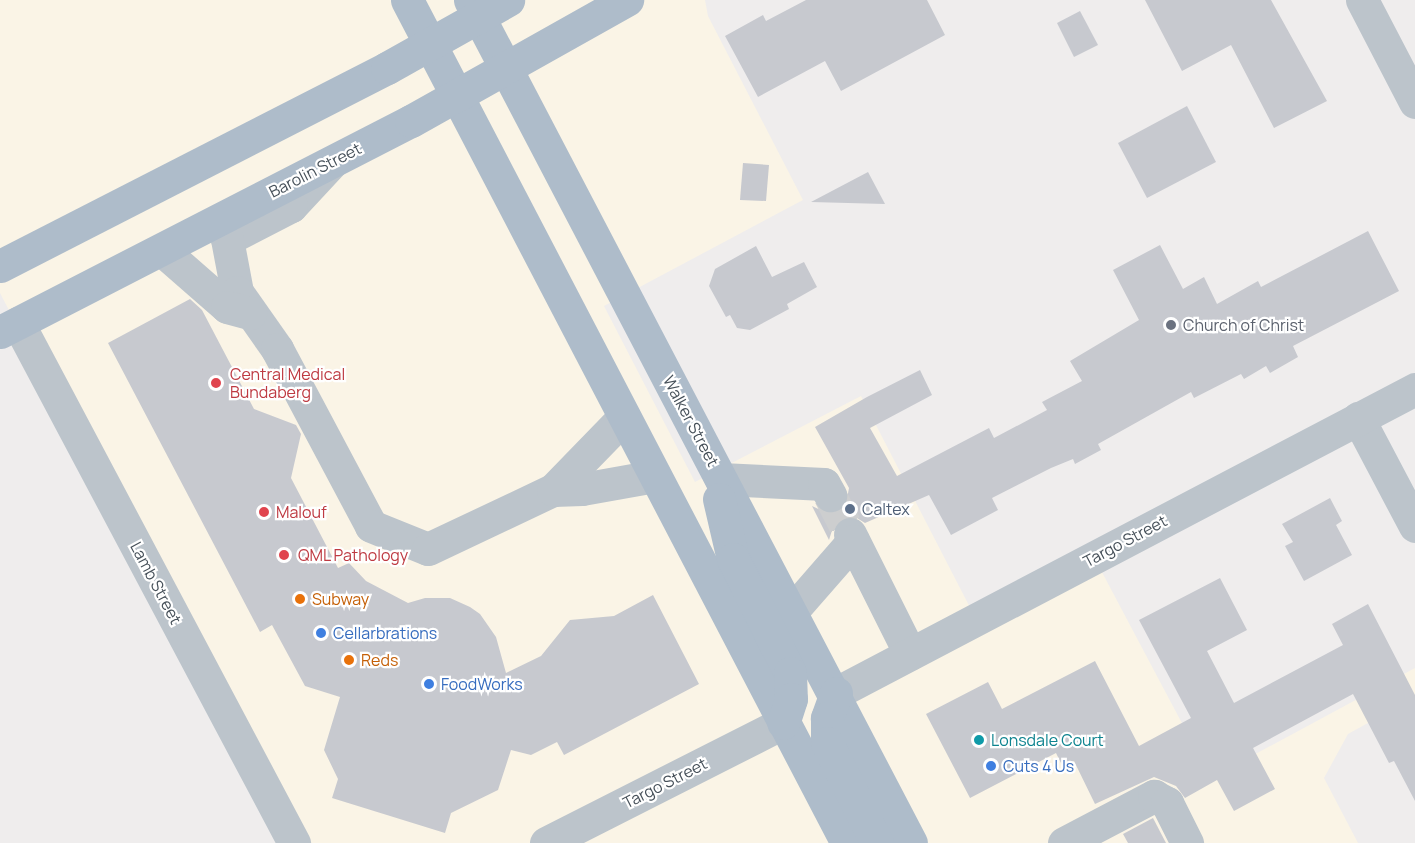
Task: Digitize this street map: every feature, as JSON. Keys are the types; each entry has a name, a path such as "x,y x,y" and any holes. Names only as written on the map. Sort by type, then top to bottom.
{"main road":[{"path":"407,0 847,843"},
{"path":"0,266 430,44 475,8 508,0"},
{"name":"Barolin Street","path":"6,324 162,250 457,96 627,0"},
{"name":"Walker Street","path":"475,8 836,693 911,843"},
{"path":"715,467 733,559 790,673 791,699 783,723"},
{"path":"836,693 827,718 827,743 877,843"}],"street":[{"path":"1362,0 1415,102"},
{"path":"335,159 291,206 227,240 237,292 277,349 366,520 378,531 428,549 553,490 624,417"},
{"path":"162,250 227,307 250,313"},
{"name":"Lamb Street","path":"6,324 294,843"},
{"name":"Targo Street","path":"836,693 1415,389"},
{"path":"1358,418 1415,526"},
{"path":"715,467 824,484 830,495"},
{"path":"553,490 582,489 655,476"},
{"path":"792,611 851,537 910,654"},
{"name":"Targo Street","path":"546,843 783,723"},
{"path":"1064,843 1159,796 1167,803 1187,843"}],"shaded area":[{"path":"0,0 705,0 708,16 803,200 604,306 695,482 861,396 977,621 1095,559 1211,778 1415,668 1415,697 1348,734 1324,778 1358,843 288,843 0,293"}],"building":[{"path":"806,0 927,0 945,35 841,91 825,61 758,97 725,36 763,15 766,21"},
{"path":"1145,0 1271,0 1327,101 1274,128 1231,45 1182,71"},
{"path":"1080,11 1098,45 1074,57 1057,23"},
{"path":"1187,106 1216,162 1147,198 1118,143"},
{"path":"743,163 769,165 766,201 740,200"},
{"path":"868,172 885,204 811,202"},
{"path":"1368,231 1399,291 1293,346 1298,357 1270,373 1266,366 1244,379 1241,374 1194,398 1191,392 1098,444 1101,450 1075,464 1073,459 1051,468 992,498 998,510 951,535 929,495 865,523 852,515 842,517 834,524 829,540 812,506 829,514 838,512 846,504 849,488 815,427 867,397 920,370 932,395 870,428 897,476 989,428 994,438 1047,410 1042,402 1082,381 1070,361 1139,320 1113,270 1160,245 1183,289 1204,277 1217,304 1258,281 1261,287"},
{"path":"756,246 772,277 804,262 817,287 787,304 789,309 750,330 737,328 730,315 726,317 709,286 715,269"},
{"path":"190,299 202,310 254,409 296,425 301,434 291,478 338,568 349,563 366,581 408,603 425,598 450,598 470,607 480,614 496,637 506,673 541,656 570,620 614,616 653,595 699,684 564,755 557,742 531,755 511,750 498,790 451,813 445,833 332,798 338,779 324,750 340,697 305,686 272,625 260,632 108,343"},
{"path":"1330,498 1342,521 1336,525 1352,555 1304,581 1285,546 1293,542 1282,524"},
{"path":"1220,578 1247,630 1207,651 1234,703 1343,645 1332,624 1368,604 1415,695 1415,801 1394,761 1389,763 1353,694 1253,748 1275,789 1234,811 1217,780 1185,798 1176,786 1154,777 1095,804 1074,761 1063,767 1056,753 970,798 926,714 988,682 1002,709 1095,661 1139,746 1191,718 1139,620"},
{"path":"1153,818 1166,843 1128,843 1123,834"}],"tunnel":[{"path":"830,495 850,534"}],"place":[{"name":"Church of Christ","path":"1171,325"},
{"name":"Central Medical Bundaberg","path":"216,383"},
{"name":"Caltex","path":"850,509"},
{"name":"Malouf","path":"264,512"},
{"name":"QML Pathology","path":"284,555"},
{"name":"Subway","path":"300,599"},
{"name":"Cellarbrations","path":"321,633"},
{"name":"Reds","path":"349,660"},
{"name":"FoodWorks","path":"429,684"},
{"name":"Lonsdale Court","path":"979,740"},
{"name":"Cuts 4 Us","path":"991,766"}]}
